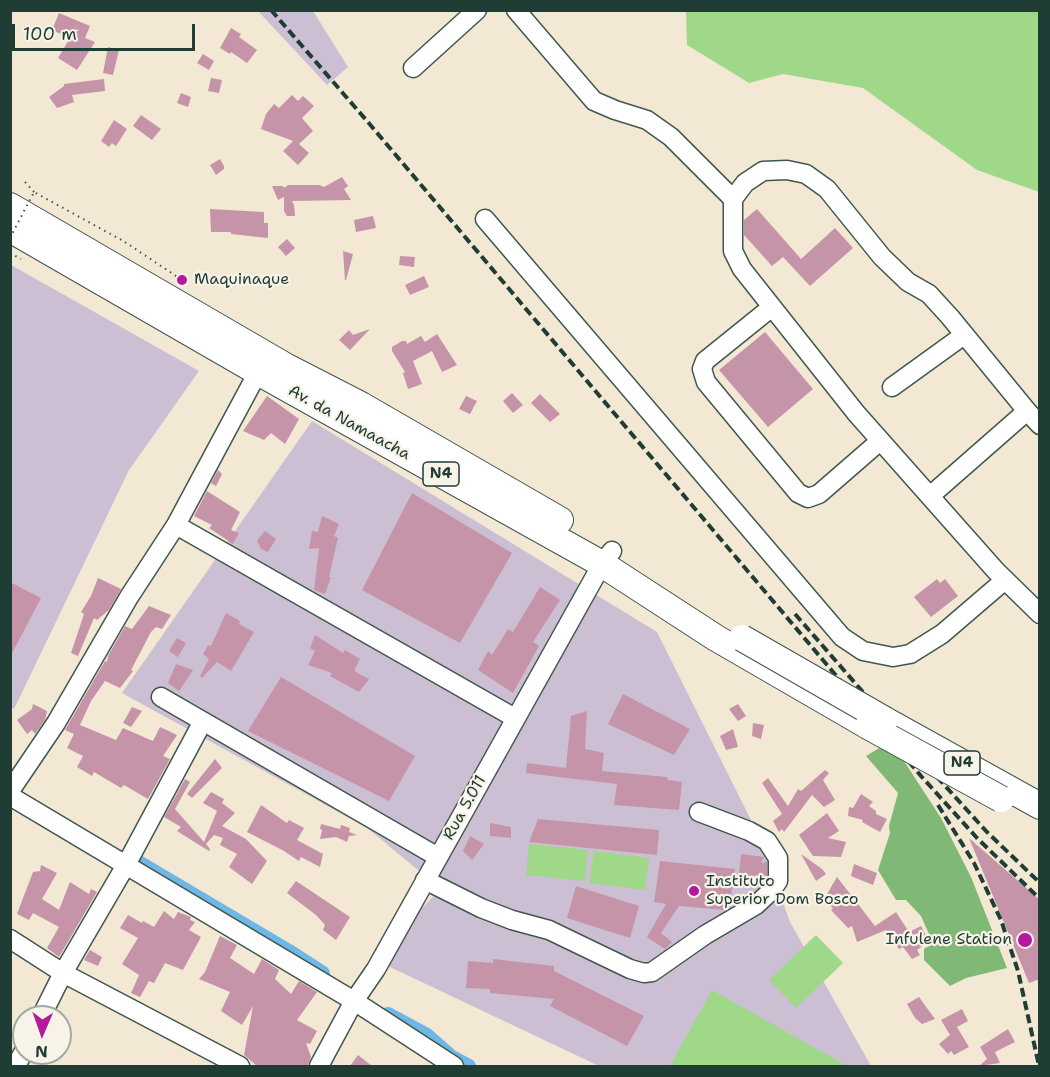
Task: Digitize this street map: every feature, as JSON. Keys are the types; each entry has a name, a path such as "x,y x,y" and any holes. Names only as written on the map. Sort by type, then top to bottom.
{"highway":[{"name":"Av. da Namaacha","path":"10,206 287,367 361,405 607,557 712,627"},
{"name":"Av. da Namaacha","path":"10,229 258,372 607,557"},
{"name":"N4","path":"712,627 742,638 876,723 1040,806"},
{"name":"N4","path":"712,627 1040,822"}],"street":[{"path":"413,68 477,10"},
{"path":"516,10 594,101 647,120 671,137 733,199"},
{"path":"1040,425 929,294 908,282 882,257 827,189 806,174 787,170 764,171 745,183 733,199 734,251 742,269 880,441 1005,580 1040,614"},
{"path":"485,219 842,637 863,651 893,657 910,654 942,634 1005,580"},
{"path":"772,307 705,362 702,369 706,382 798,493 808,498 819,494 880,441"},
{"path":"892,387 964,335"},
{"path":"10,791 56,723 129,597 176,525 258,372"},
{"path":"930,496 1027,411"},
{"path":"176,525 515,718"},
{"name":"Rua 5.011","path":"319,1066 354,1000 375,969 607,557"},
{"path":"161,697 202,723 438,857"},
{"path":"47,1005 202,723"},
{"path":"10,796 354,1000 454,1066"},
{"path":"425,880 481,908 549,930 630,969 644,973 652,972 705,934 756,905 778,881 778,858 767,841 749,831 699,812"},
{"path":"10,939 63,973 240,1066"}],"path":[{"path":"25,182 34,192 125,242 182,280"},
{"path":"10,238 34,192"}],"shaded area":[{"path":"258,11 313,11 348,67 327,85"},
{"path":"11,265 199,371 129,470 14,709 11,707"},
{"path":"312,421 657,632 758,834 790,922 871,1066 599,1066 371,958 441,889 366,827 122,693"}],"green space":[{"path":"686,11 1039,11 1039,192 977,170 863,88 783,74 749,83 687,45"},
{"path":"891,741 941,818 971,877 1007,968 966,978 950,986 924,960 924,949 933,943 921,916 906,900 896,900 878,870 890,833 889,826 898,793 866,756"},
{"path":"529,844 588,850 585,881 526,875"},
{"path":"594,851 649,858 645,890 589,883"},
{"path":"816,935 843,963 796,1008 769,980"},
{"path":"712,990 847,1066 670,1066"}],"building":[{"path":"59,13 90,26 85,38 95,42 77,70 58,58 70,38 52,30"},
{"path":"231,28 241,34 239,37 257,50 247,63 231,52 230,54 220,48"},
{"path":"108,47 119,50 113,75 103,73"},
{"path":"203,54 214,61 209,70 197,63"},
{"path":"211,78 222,80 219,93 208,91"},
{"path":"104,79 105,91 72,95 74,102 57,108 49,97 64,84"},
{"path":"181,93 191,97 188,107 177,103"},
{"path":"292,95 298,101 303,96 314,106 302,118 313,131 299,144 309,153 298,165 283,151 293,141 261,129 266,114 274,104 279,108"},
{"path":"141,115 161,129 152,140 133,126"},
{"path":"114,120 127,129 116,146 112,143 109,147 101,141"},
{"path":"220,159 224,169 216,175 210,165"},
{"path":"342,177 348,186 344,189 351,200 292,201 295,216 287,216 284,211 284,197 278,200 272,186 283,186 284,188 288,185 319,185 324,187"},
{"path":"210,209 264,212 264,223 268,223 268,238 231,234 231,232 211,232"},
{"path":"757,209 801,259 835,228 853,248 810,286 783,257 772,266 744,235 744,220"},
{"path":"373,216 376,228 356,232 354,220"},
{"path":"287,239 295,248 286,256 278,247"},
{"path":"343,251 353,254 346,280 345,280"},
{"path":"400,256 415,257 414,267 399,265"},
{"path":"424,276 429,287 410,295 405,285"},
{"path":"370,329 350,350 339,340 349,330 353,335"},
{"path":"765,332 813,389 768,427 719,370"},
{"path":"437,334 457,365 442,372 432,351 413,361 422,384 408,389 403,373 405,372 392,351 392,347 402,341 406,341 407,344 421,336 425,342"},
{"path":"512,393 523,405 513,413 503,401"},
{"path":"540,394 560,414 550,422 531,403"},
{"path":"267,396 299,419 285,444 271,433 264,440 243,431"},
{"path":"466,396 477,401 470,414 459,409"},
{"path":"218,470 222,474 216,486 211,483"},
{"path":"207,491 240,512 231,530 239,533 233,544 209,528 212,525 194,516"},
{"path":"412,493 512,553 460,643 362,590"},
{"path":"322,516 339,524 334,536 338,538 329,577 331,577 325,594 314,590 319,548 309,549 312,531 318,532"},
{"path":"265,531 276,539 268,552 261,549 257,541"},
{"path":"98,578 121,589 109,610 97,620 94,618 78,656 71,653 84,614 81,612"},
{"path":"937,579 940,583 945,579 958,596 931,617 914,597"},
{"path":"10,582 41,598 10,657"},
{"path":"540,587 560,600 533,642 539,646 513,693 478,670 488,651 492,655 508,629 513,632"},
{"path":"149,606 171,615 162,629 156,627 151,632 131,670 133,671 120,688 105,681 91,701 80,725 116,740 123,728 153,741 160,727 177,735 163,756 170,759 148,799 124,785 121,788 94,772 92,776 77,767 83,756 67,748 74,734 65,730 105,661 107,662 125,626 132,629"},
{"path":"226,613 240,621 239,624 254,632 231,671 217,662 202,678 200,676 209,659 203,654 208,645 211,646"},
{"path":"315,635 343,653 345,650 360,659 354,671 369,679 359,692 330,676 332,673 308,665 315,651 310,648"},
{"path":"177,638 186,643 178,657 169,651"},
{"path":"176,664 193,670 179,691 168,683"},
{"path":"281,677 415,756 389,801 248,731"},
{"path":"623,694 690,729 674,755 608,724"},
{"path":"33,704 47,711 45,720 35,734 32,730 27,734 17,720 32,709"},
{"path":"738,704 746,716 738,721 729,709"},
{"path":"132,707 142,711 131,727 123,723"},
{"path":"587,711 585,749 604,753 602,771 667,777 668,780 682,782 679,810 614,805 617,784 526,773 527,763 566,768 571,716"},
{"path":"753,723 764,725 761,739 752,736"},
{"path":"733,729 738,747 726,750 720,736"},
{"path":"215,759 222,768 192,798 187,794"},
{"path":"825,770 829,773 823,780 835,800 824,807 812,795 784,832 782,829 779,832 773,821 782,814 762,783 768,778 788,806 798,789 801,791"},
{"path":"185,779 190,782 175,809 204,842 217,811 203,803 211,792 224,799 222,803 235,813 222,826 246,839 267,861 252,884 229,867 237,854 220,845 223,838 214,835 206,844 209,851 177,831 181,827 164,817"},
{"path":"861,794 873,802 869,806 876,811 876,814 887,819 880,832 862,822 863,820 848,816 849,807 853,808"},
{"path":"261,805 287,823 289,820 304,828 297,840 323,854 320,867 301,857 299,861 247,832"},
{"path":"827,813 839,831 828,838 846,842 841,857 813,856 799,835"},
{"path":"538,819 659,830 657,855 529,842"},
{"path":"490,823 511,827 511,838 490,836"},
{"path":"321,824 340,829 341,825 350,828 349,832 357,835 349,836 347,842 336,837 320,839"},
{"path":"470,836 484,844 472,860 463,851"},
{"name":"Infulene Station","path":"969,838 1040,900 1040,979 1029,983"},
{"path":"741,854 764,857 761,862 767,861 767,876 739,875"},
{"path":"801,854 822,869 826,874 816,881"},
{"name":"Instituto Superior Dom Bosco","path":"660,861 735,869 731,896 727,896 725,910 679,906 661,933 672,942 665,949 647,937 666,904 654,902"},
{"path":"854,864 877,873 873,885 851,876"},
{"path":"41,865 57,873 42,899 59,910 70,882 89,894 91,889 97,892 59,957 47,948 59,927 33,913 29,920 17,914 33,872 40,871"},
{"path":"837,877 875,926 896,912 909,932 921,926 929,941 917,950 920,955 912,959 903,947 899,949 886,930 857,942 852,926 848,928 831,910 833,908 823,901"},
{"path":"296,881 350,917 336,940 323,930 325,925 316,915 287,893"},
{"path":"576,886 639,906 630,938 567,918"},
{"path":"164,911 174,919 178,912 191,917 190,920 195,922 189,930 201,937 183,970 165,963 154,983 149,981 140,997 131,993 139,975 122,964 138,938 120,928 128,915 154,927"},
{"path":"220,936 237,945 230,958 254,974 262,959 279,970 275,979 291,994 299,981 317,992 297,1020 317,1031 310,1044 306,1043 311,1057 308,1065 257,1066 244,1055 253,1006 242,1025 221,1011 230,992 199,979 205,972"},
{"path":"90,950 102,957 98,966 84,960"},
{"path":"493,959 554,966 554,971 644,1016 627,1046 550,1006 554,999 490,993 490,989 466,988 468,961 493,963"},
{"path":"919,997 935,1019 922,1024 915,1018 907,1004"},
{"path":"962,1009 968,1021 957,1027 969,1047 954,1055 951,1051 948,1054 939,1044 950,1035 941,1020"},
{"path":"1008,1029 1015,1042 995,1052 1000,1063 979,1066 987,1059 980,1047"},
{"path":"358,1055 372,1066 350,1066"}],"waterway":[{"path":"137,861 323,973"},
{"path":"388,1014 427,1035 452,1057 469,1066"}],"railway":[{"path":"271,10 921,776 977,838 1040,899"},
{"path":"795,614 986,831 1040,883"},
{"path":"938,805 974,863 1001,920 1018,971 1039,1066"}],"place":[{"name":"Maquinaque","path":"182,280"},
{"name":"Instituto Superior Dom Bosco","path":"694,891"},
{"name":"Infulene Station","path":"1025,940"}]}
